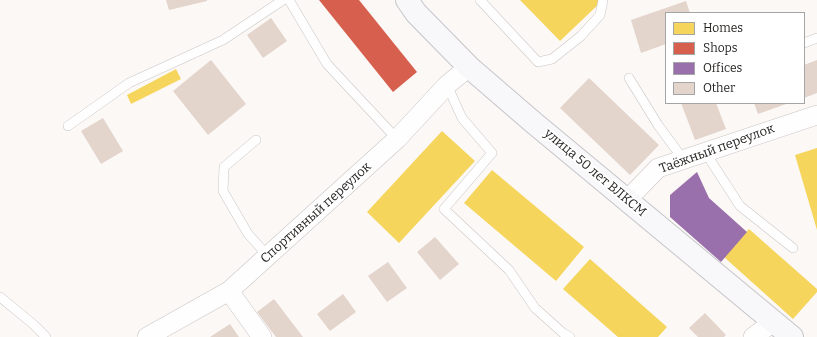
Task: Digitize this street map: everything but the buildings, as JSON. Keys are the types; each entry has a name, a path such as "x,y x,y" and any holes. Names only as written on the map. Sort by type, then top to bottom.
{"main road":[{"name":"улица 50 лет ВЛКСМ","path":"407,0 416,13 469,67 792,337"}],"street":[{"name":"Спортивный переулок","path":"147,337 229,291 397,139 447,85 469,67"},
{"name":"Таёжный переулок","path":"627,200 658,168 817,115"},
{"path":"229,291 262,337"},
{"path":"753,337 773,322"}],"lane":[{"path":"68,126 129,83 223,40 283,0"},
{"path":"289,0 327,64 397,139"},
{"path":"480,0 538,62 552,59 581,36 600,15 603,0"},
{"path":"805,43 817,38"},
{"path":"629,78 658,125 683,160"},
{"path":"447,85 462,118 492,154 444,209 509,270 535,308 563,333 570,337"},
{"path":"256,140 224,167 223,191 248,234 268,256"},
{"path":"705,152 740,206 793,248"},
{"path":"0,297 33,324 46,337"}]}
